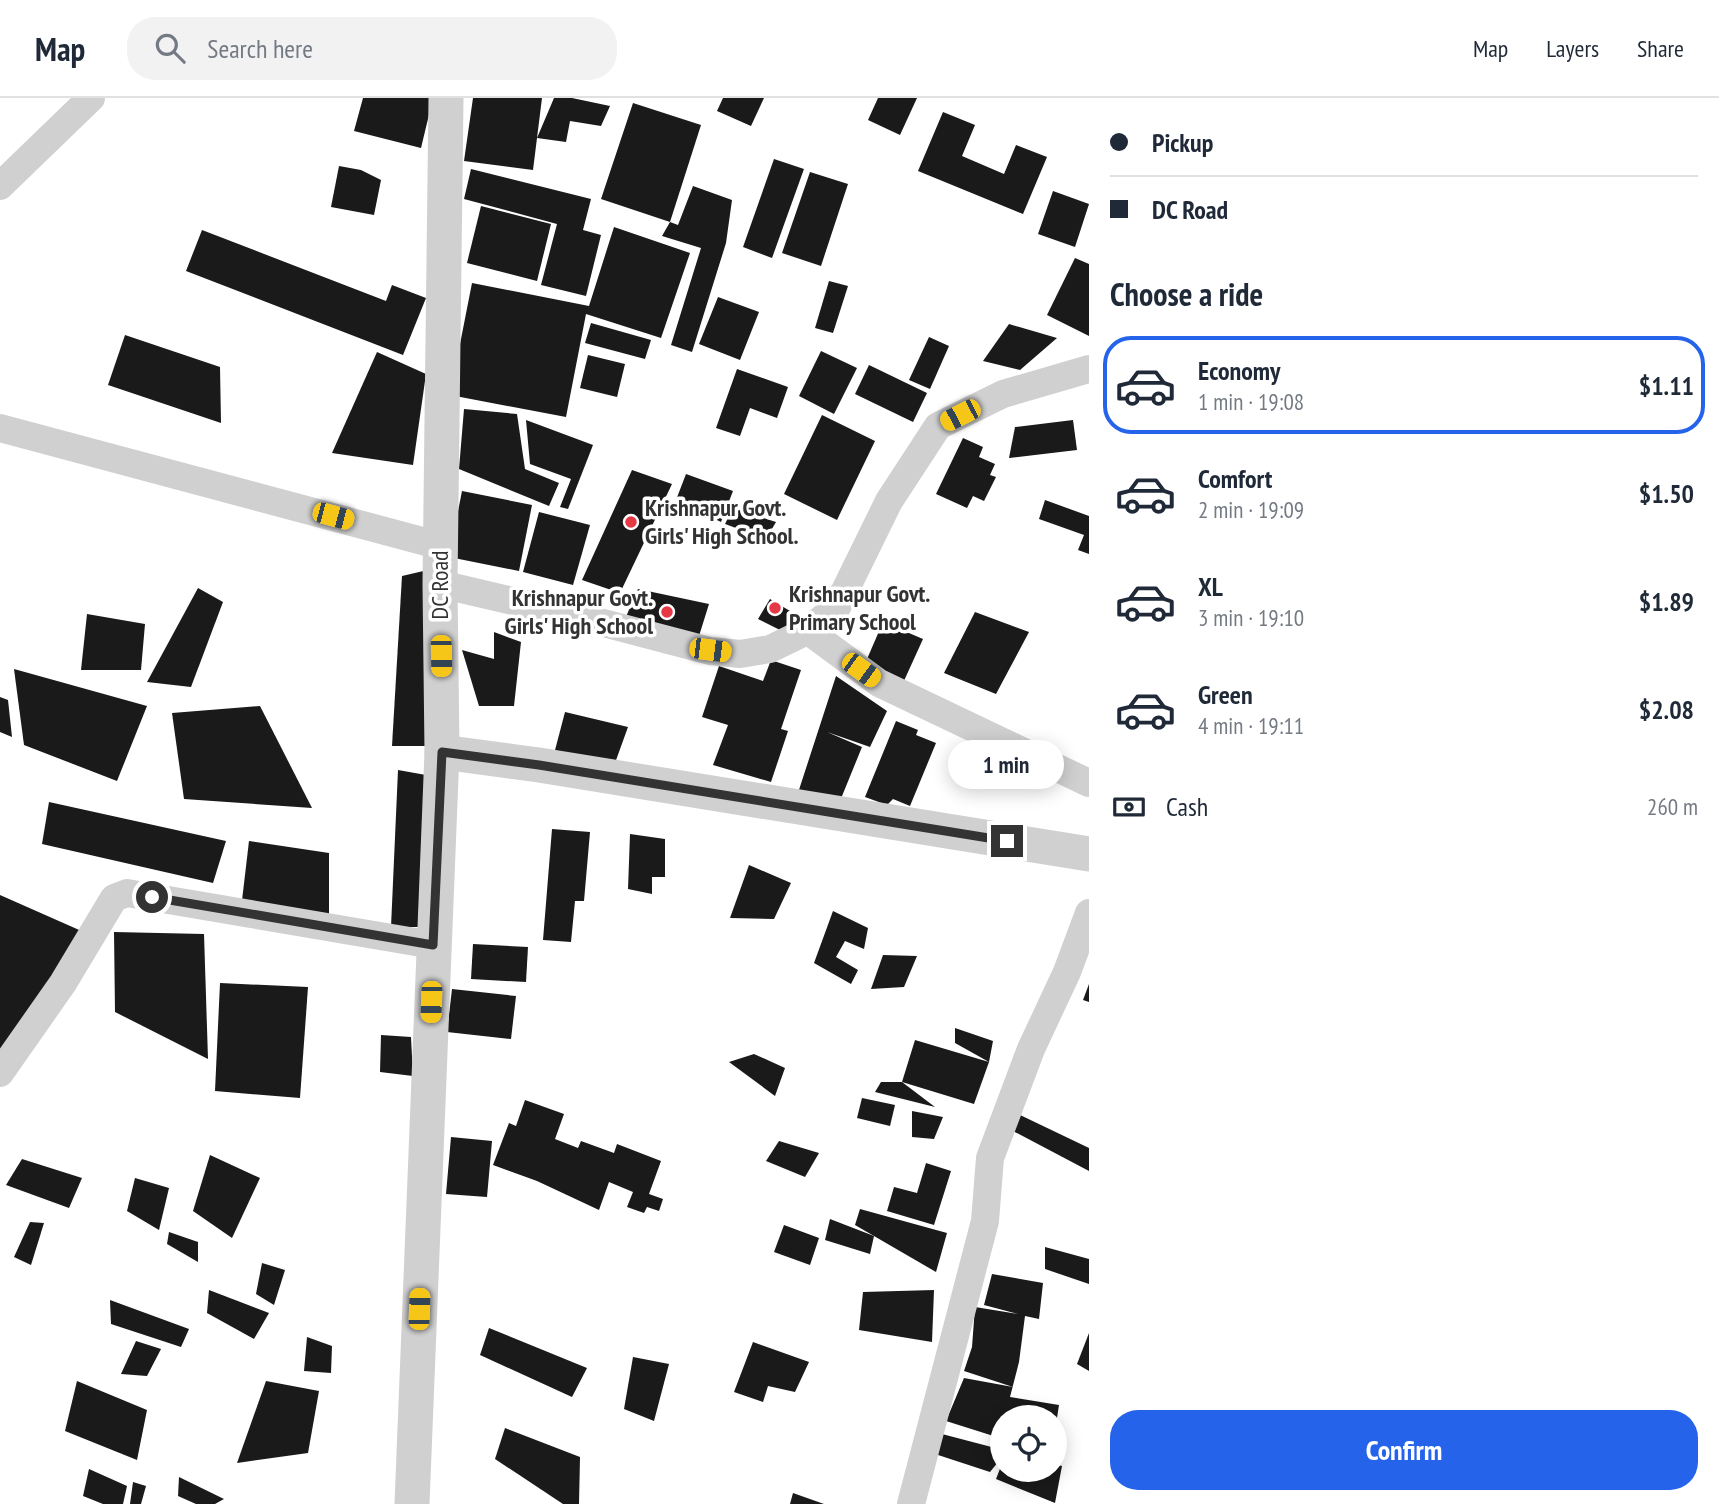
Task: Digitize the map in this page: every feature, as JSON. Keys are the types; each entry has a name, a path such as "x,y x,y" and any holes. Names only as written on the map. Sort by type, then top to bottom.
{"street":[{"path":"0,186 91,98"},
{"name":"DC Road","path":"412,1504 442,752 440,584 446,98"},
{"path":"440,584 710,650 740,654 769,649 807,630 837,607 889,501 938,426 1003,394 1089,369"},
{"path":"0,428 441,546"},
{"path":"807,630 879,683 1089,783"},
{"path":"442,752 553,767 1089,854"},
{"path":"0,1073 63,984 114,898 127,893 433,945"},
{"path":"911,1504 985,1221 990,1158 1031,1049 1067,972 1089,913"}],"building":[{"path":"363,98 433,98 421,148 354,131"},
{"path":"473,98 542,98 533,170 464,161"},
{"path":"554,98 572,98 610,106 601,126 570,121 566,142 537,138"},
{"path":"723,98 764,98 751,126 717,111"},
{"path":"878,98 917,98 900,135 868,120"},
{"path":"633,103 701,125 670,222 601,199"},
{"path":"943,112 975,125 962,156 1004,174 1016,145 1047,157 1023,214 918,171"},
{"path":"774,159 804,169 772,258 743,247"},
{"path":"339,166 361,170 381,180 374,215 331,207"},
{"path":"471,169 591,199 583,230 601,235 586,296 541,285 557,224 464,199"},
{"path":"810,172 848,184 821,266 782,253"},
{"path":"693,186 732,200 726,243 692,352 671,345 701,248 662,236 670,222 678,225"},
{"path":"1053,191 1089,204 1075,247 1038,234"},
{"path":"481,206 551,224 537,281 467,263"},
{"path":"614,227 690,253 661,338 586,314 566,417 450,395 472,283 589,306"},
{"path":"202,230 386,301 392,285 426,298 403,355 186,271"},
{"path":"1075,258 1089,264 1089,336 1047,315"},
{"path":"829,281 848,286 833,333 815,328"},
{"path":"718,297 759,312 740,360 699,344"},
{"path":"591,323 651,340 645,359 585,343"},
{"path":"1009,324 1057,338 1020,370 983,361"},
{"path":"125,335 220,367 221,423 108,385"},
{"path":"929,337 949,346 930,389 909,380"},
{"path":"821,351 857,368 834,414 799,396"},
{"path":"377,352 426,374 413,465 332,453"},
{"path":"588,355 625,364 617,397 580,388"},
{"path":"869,365 927,393 913,422 855,394"},
{"path":"737,369 788,387 777,418 750,408 740,436 716,428"},
{"path":"464,409 517,414 525,469 559,483 549,506 459,469"},
{"path":"822,415 875,441 837,520 784,494"},
{"path":"526,420 593,445 568,509 560,507 571,479 530,464"},
{"path":"1073,420 1077,450 1009,458 1015,427"},
{"path":"963,438 983,447 979,457 995,464 990,475 996,477 984,501 973,496 967,508 936,494"},
{"name":"Krishnapur Govt. Girls' High School.","path":"632,470 672,484 620,593 582,580"},
{"path":"686,474 733,491 721,522 676,500"},
{"path":"462,491 532,505 519,571 449,557"},
{"path":"1045,500 1089,516 1089,554 1078,550 1084,535 1039,519"},
{"path":"733,508 776,522 766,539 725,524"},
{"path":"539,512 590,525 573,585 523,572"},
{"path":"432,569 425,746 392,746 402,576"},
{"path":"198,588 223,602 191,687 147,682"},
{"name":"Krishnapur Govt. Girls' High School","path":"638,589 709,604 699,636 625,619"},
{"name":"Krishnapur Govt. Primary School","path":"770,599 800,617 786,633 758,619"},
{"path":"975,612 1029,632 996,694 944,673"},
{"path":"87,614 145,624 141,670 81,670"},
{"path":"883,622 923,639 903,683 864,666"},
{"path":"494,632 521,642 514,706 479,706 462,650 494,659"},
{"path":"771,660 801,670 781,729 788,731 771,782 713,765 728,725 702,717 719,666 763,681"},
{"path":"14,669 147,706 117,781 24,745"},
{"path":"836,676 887,711 870,747 827,732 862,747 840,801 796,799"},
{"path":"0,697 8,700 12,737 0,732"},
{"path":"260,706 312,808 184,799 172,713"},
{"path":"565,712 628,727 615,763 554,754"},
{"path":"896,721 918,730 916,735 936,743 910,806 893,799 887,805 865,797"},
{"path":"398,770 426,775 418,927 391,927"},
{"path":"49,802 226,841 213,883 42,844"},
{"path":"552,829 590,832 584,901 575,901 571,942 543,940"},
{"path":"630,834 665,839 665,877 652,877 652,894 628,889"},
{"path":"249,841 329,853 329,926 241,909"},
{"path":"749,865 791,883 774,919 730,918"},
{"path":"0,895 86,933 0,1051"},
{"path":"833,911 868,928 864,949 845,941 836,957 858,970 851,984 814,963"},
{"path":"114,932 204,934 208,1059 115,1012"},
{"path":"473,944 528,947 526,982 471,979"},
{"path":"883,955 917,956 904,987 871,989"},
{"path":"220,983 308,987 300,1098 215,1091"},
{"path":"1089,984 1089,1002 1083,1000"},
{"path":"452,989 516,996 511,1039 447,1032"},
{"path":"955,1028 993,1041 989,1062 955,1043"},
{"path":"381,1035 411,1037 413,1076 380,1072"},
{"path":"915,1040 989,1062 974,1104 902,1082"},
{"path":"754,1054 785,1068 775,1096 729,1062"},
{"path":"881,1082 902,1082 935,1107 875,1092"},
{"path":"862,1098 895,1105 890,1126 857,1118"},
{"path":"525,1100 564,1114 555,1139 578,1148 581,1141 614,1153 617,1144 661,1161 649,1194 663,1199 659,1211 647,1207 644,1213 627,1207 633,1192 609,1182 599,1210 537,1181 493,1165 509,1123 516,1126"},
{"path":"912,1111 943,1117 934,1139 912,1137"},
{"path":"1018,1114 1089,1148 1089,1171 1013,1131"},
{"path":"451,1137 492,1141 487,1197 446,1194"},
{"path":"779,1141 819,1153 805,1177 766,1161"},
{"path":"210,1155 260,1178 232,1238 193,1211"},
{"path":"22,1159 82,1178 69,1208 6,1185"},
{"path":"926,1163 951,1171 934,1225 887,1211 894,1187 917,1193"},
{"path":"135,1178 169,1188 159,1230 127,1211"},
{"path":"860,1209 947,1233 936,1272 855,1225"},
{"path":"830,1219 874,1236 870,1254 825,1240"},
{"path":"30,1222 44,1223 31,1265 14,1257"},
{"path":"784,1225 819,1238 810,1265 774,1252"},
{"path":"169,1232 198,1242 198,1262 167,1244"},
{"path":"1045,1247 1089,1259 1089,1284 1045,1269"},
{"path":"262,1263 285,1270 274,1305 256,1294"},
{"path":"992,1274 1043,1283 1039,1319 1025,1316 1013,1387 964,1371 972,1347 975,1307 1018,1314 984,1305"},
{"path":"209,1290 269,1313 254,1339 207,1313"},
{"path":"934,1290 932,1342 859,1330 863,1292"},
{"path":"110,1300 189,1329 181,1347 111,1324"},
{"path":"489,1328 587,1368 572,1397 480,1355"},
{"path":"1089,1333 1089,1371 1077,1364"},
{"path":"307,1337 332,1346 331,1373 304,1371"},
{"path":"136,1341 161,1349 147,1376 121,1374"},
{"path":"753,1342 809,1362 795,1392 768,1386 763,1402 734,1392"},
{"path":"633,1357 669,1364 654,1421 624,1409"},
{"path":"964,1378 1013,1387 1010,1397 1059,1405 990,1405 990,1435 946,1421"},
{"path":"77,1381 147,1410 137,1460 65,1431"},
{"path":"266,1381 319,1391 308,1453 237,1463"},
{"path":"505,1428 580,1457 579,1504 563,1504 495,1459"},
{"path":"942,1434 990,1447 990,1472 935,1454"},
{"path":"89,1469 127,1486 123,1504 103,1504 83,1496"},
{"path":"179,1477 224,1499 215,1504 196,1504 178,1496"},
{"path":"133,1482 146,1486 141,1504 130,1504"},
{"path":"1003,1482 1059,1482 1055,1503"},
{"path":"793,1493 824,1504 790,1504"}],"place":[{"name":"Krishnapur Govt. Girls' High School.","path":"631,522"},
{"name":"Krishnapur Govt. Primary School","path":"775,608"},
{"name":"Krishnapur Govt. Girls' High School","path":"667,612"}],"route":[{"path":"152,897 433,945 442,752 539,765 1007,841"}]}
